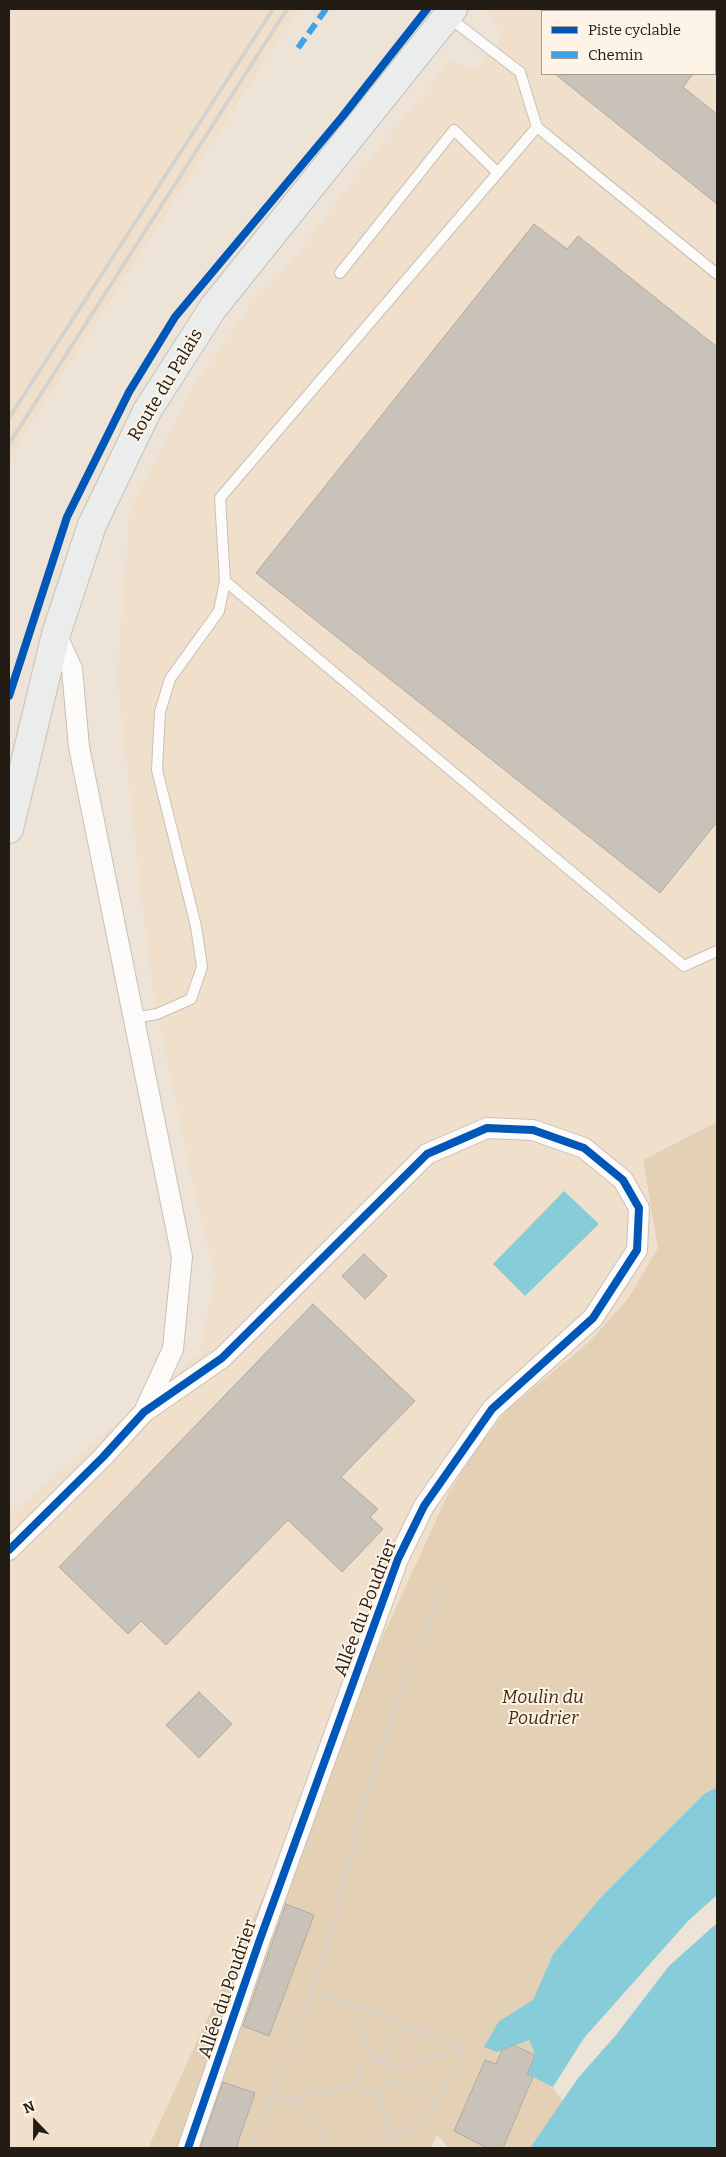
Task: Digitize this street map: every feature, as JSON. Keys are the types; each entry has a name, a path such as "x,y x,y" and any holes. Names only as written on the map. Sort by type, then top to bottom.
{"main road":[{"name":"Route du Palais","path":"9,829 56,634 92,525 147,411 213,308 450,12"}],"street":[{"path":"56,634 72,669 79,747 182,1257 173,1349 144,1412"},
{"name":"Allée du Poudrier","path":"9,1550 103,1457 144,1412 222,1358 426,1154 487,1128 533,1130 584,1148 623,1180 639,1208 637,1250 593,1318 492,1409 424,1506 398,1559 259,1942 188,2148"}],"lane":[{"path":"450,12 520,72 537,127 717,274"},
{"path":"134,1018 157,1014 191,999 202,967 196,926 157,770 160,712 170,679 219,611 225,581 220,498 537,127"},
{"path":"340,273 454,130 498,173"},
{"path":"225,581 684,966 717,951"}],"path":[{"path":"250,2148 272,2103 333,1923 362,1810 400,1691 444,1588"},
{"path":"310,1991 466,2048"},
{"path":"358,2007 372,2059"},
{"path":"384,2062 407,2026"},
{"path":"390,2069 466,2048"},
{"path":"363,2148 394,2138 433,2111 466,2048"},
{"path":"372,2059 384,2062 390,2069 391,2080 386,2087 375,2092 365,2091 358,2082 357,2071 362,2063 372,2059"},
{"path":"391,2080 438,2102"},
{"path":"272,2103 337,2090 358,2082"},
{"path":"375,2092 394,2138"},
{"path":"291,2099 319,2130 328,2148"}],"shaded area":[{"path":"9,9 299,9 40,409 9,461"},
{"path":"489,9 717,9 717,1122 643,1160 658,1248 627,1300 589,1342 478,1447 449,1492 148,2148 9,2148 9,1515 199,1353 215,1277 188,1163 153,990 117,678 130,508 195,383 251,304 299,253 352,181 450,61 475,69 503,38 488,11"}],"green space":[{"name":"Moulin du Poudrier","path":"717,1122 717,1787 704,1794 602,1896 553,1954 533,2000 499,2021 513,2045 529,2040 535,2055 527,2074 553,2087 563,2102 530,2148 449,2148 437,2135 431,2148 148,2148 449,1492 478,1447 507,1410 589,1342 627,1300 658,1248 643,1160"}],"water":[{"path":"564,1191 599,1224 525,1296 493,1264"},
{"path":"717,1787 717,1895 688,1921 584,2038 553,2087 527,2074 535,2055 529,2040 497,2052 484,2047 499,2021 533,2000 553,1954 602,1896 704,1794"},
{"path":"717,1923 717,2148 530,2148 578,2078 616,2035 669,1966"}],"building":[{"path":"556,75 692,75 683,87 717,114 717,204"},
{"path":"534,224 567,249 578,236 717,347 717,822 660,893 256,573"},
{"path":"364,1254 387,1276 365,1299 342,1276"},
{"path":"313,1304 415,1401 341,1477 378,1509 370,1517 383,1529 342,1572 288,1520 166,1645 141,1621 128,1634 59,1567"},
{"path":"199,1692 232,1724 199,1758 166,1725"},
{"path":"286,1904 314,1915 269,2036 243,2026"},
{"path":"513,2045 535,2055 527,2074 533,2077 503,2148 487,2148 454,2131 485,2060 496,2064 502,2050"},
{"path":"223,2082 255,2093 236,2148 200,2148"}],"railway":[{"path":"9,418 273,9"},
{"path":"9,444 287,9"}],"marked path":[{"path":"298,48 326,9"}],"cycle path":[{"path":"9,696 67,517 129,392 175,317 342,117 427,9"},
{"path":"9,1550 103,1457 144,1412 222,1358 427,1154 487,1128 533,1130 584,1148 623,1180 639,1208 637,1250 593,1318 492,1409 424,1506 398,1559 259,1942 188,2148"}]}
